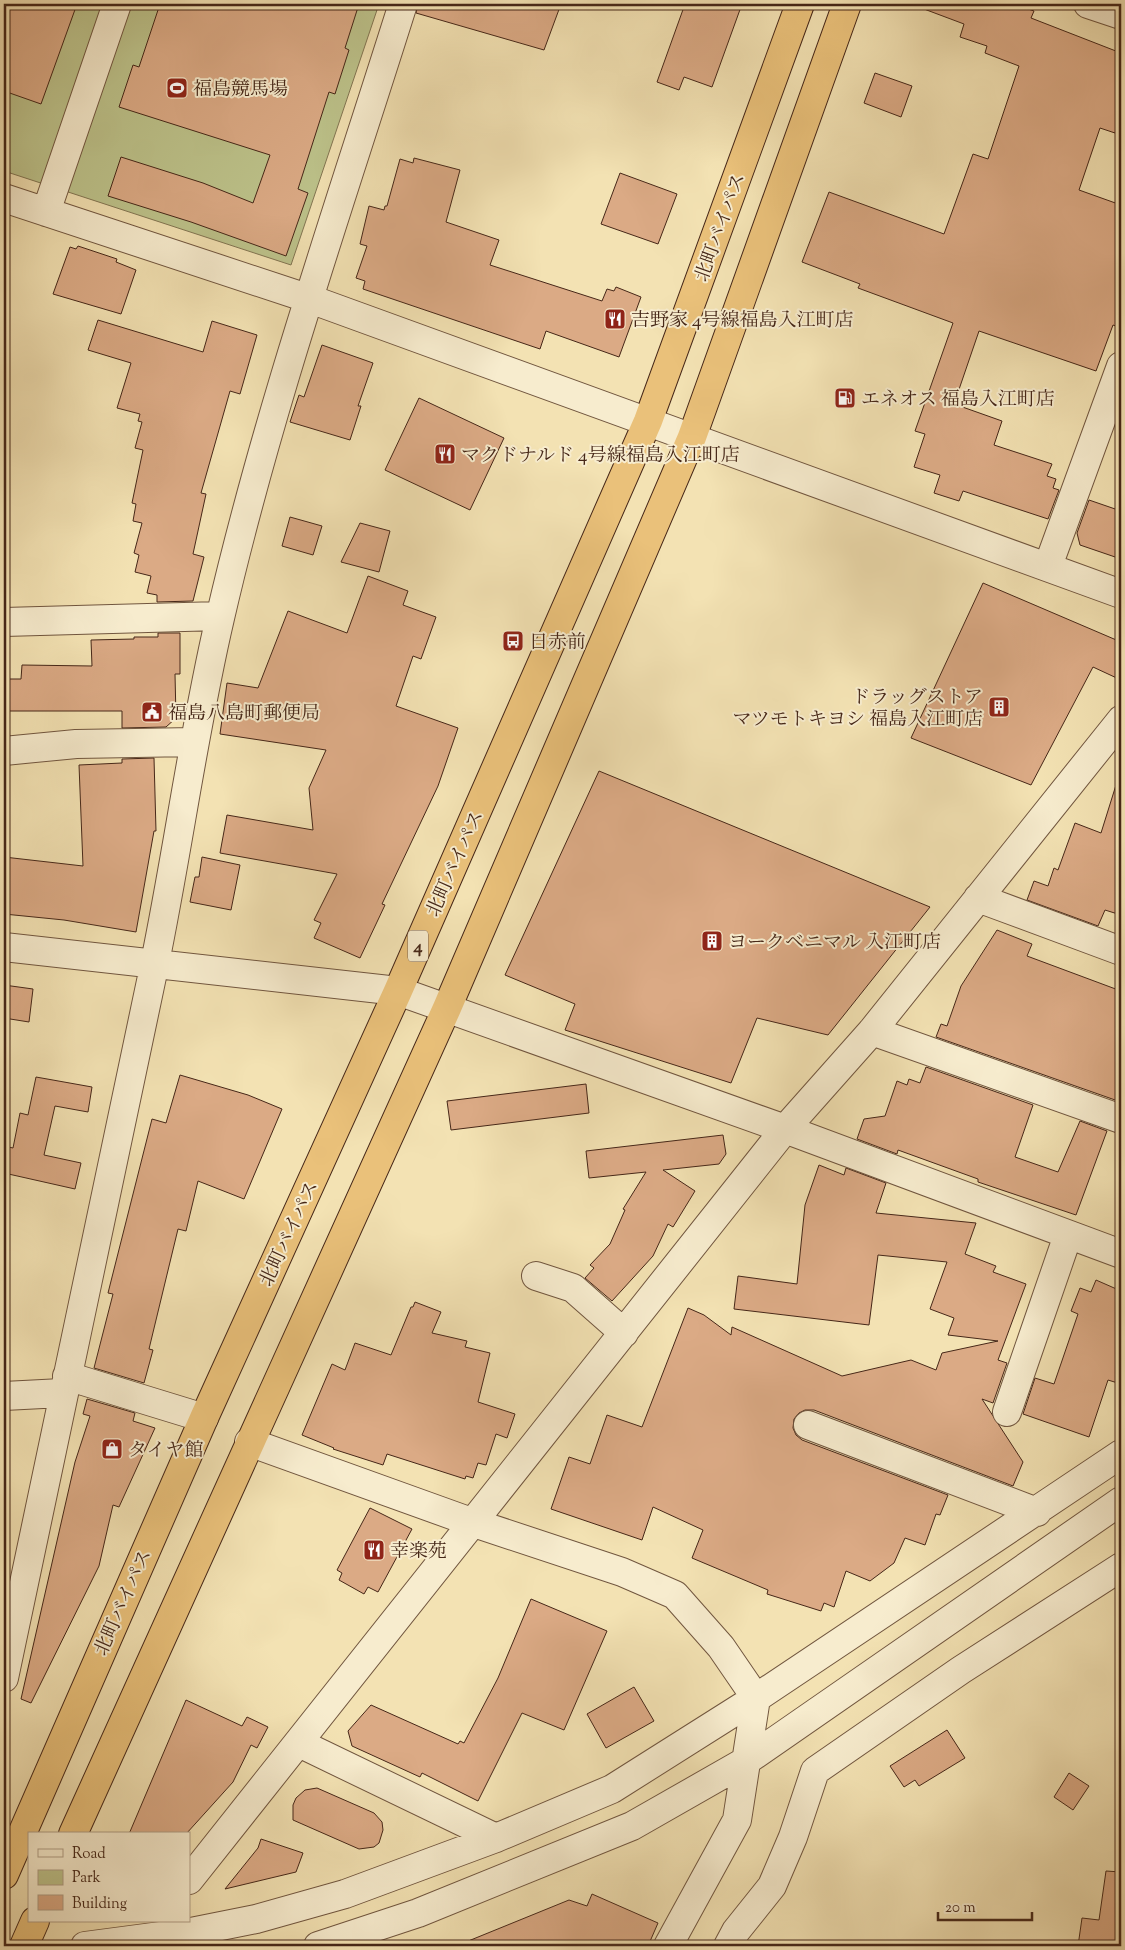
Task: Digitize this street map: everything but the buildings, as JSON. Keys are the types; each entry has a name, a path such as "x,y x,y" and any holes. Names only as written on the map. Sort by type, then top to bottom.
{"highway":[{"name":"北町バイパス","path":"4,1875 204,1418 398,991 648,421 800,4"},
{"path":"74,1832 447,1008 692,437 847,4"},
{"path":"24,1946 35,1922"}],"street":[{"path":"46,212 117,4"},
{"path":"4,1678 64,1384 155,963 194,742 220,616 272,418 403,4"},
{"path":"1088,4 1121,15"},
{"path":"4,198 310,299 1121,594"},
{"path":"1048,566 1121,366"},
{"path":"4,622 220,616"},
{"path":"190,1879 785,1129 872,1031 1121,720"},
{"path":"4,751 76,744 194,742"},
{"path":"978,898 1121,951"},
{"path":"4,947 398,991 785,1129 1121,1254"},
{"path":"872,1031 1121,1120"},
{"path":"1007,1412 1068,1235"},
{"path":"536,1276 573,1288 624,1332"},
{"path":"4,1396 64,1384 204,1418"},
{"path":"808,1425 1037,1512"},
{"path":"249,1442 474,1523 622,1572 675,1595 721,1648 756,1698 737,1820 668,1946"},
{"path":"85,1946 191,1932 256,1919 345,1894 496,1838 612,1789 756,1698 1037,1512 1121,1454"},
{"path":"318,1946 418,1912 632,1826 746,1761 1121,1501"},
{"path":"728,1946 736,1931 772,1886 793,1837 815,1772 961,1670 1121,1567"},
{"path":"299,1743 496,1838"}],"green space":[{"name":"福島競馬場","path":"4,4 379,4 291,265 4,171"}],"place":[{"name":"福島競馬場","path":"177,88"},
{"name":"吉野家 4号線福島入江町店","path":"615,319"},
{"name":"エネオス 福島入江町店","path":"845,398"},
{"name":"マクドナルド 4号線福島入江町店","path":"445,454"},
{"name":"日赤前","path":"513,641"},
{"name":"ドラッグストア マツモトキヨシ 福島入江町店","path":"999,707"},
{"name":"福島八島町郵便局","path":"152,712"},
{"name":"ヨークベニマル 入江町店","path":"712,941"},
{"name":"タイヤ館","path":"112,1449"},
{"name":"幸楽苑","path":"374,1550"}]}
